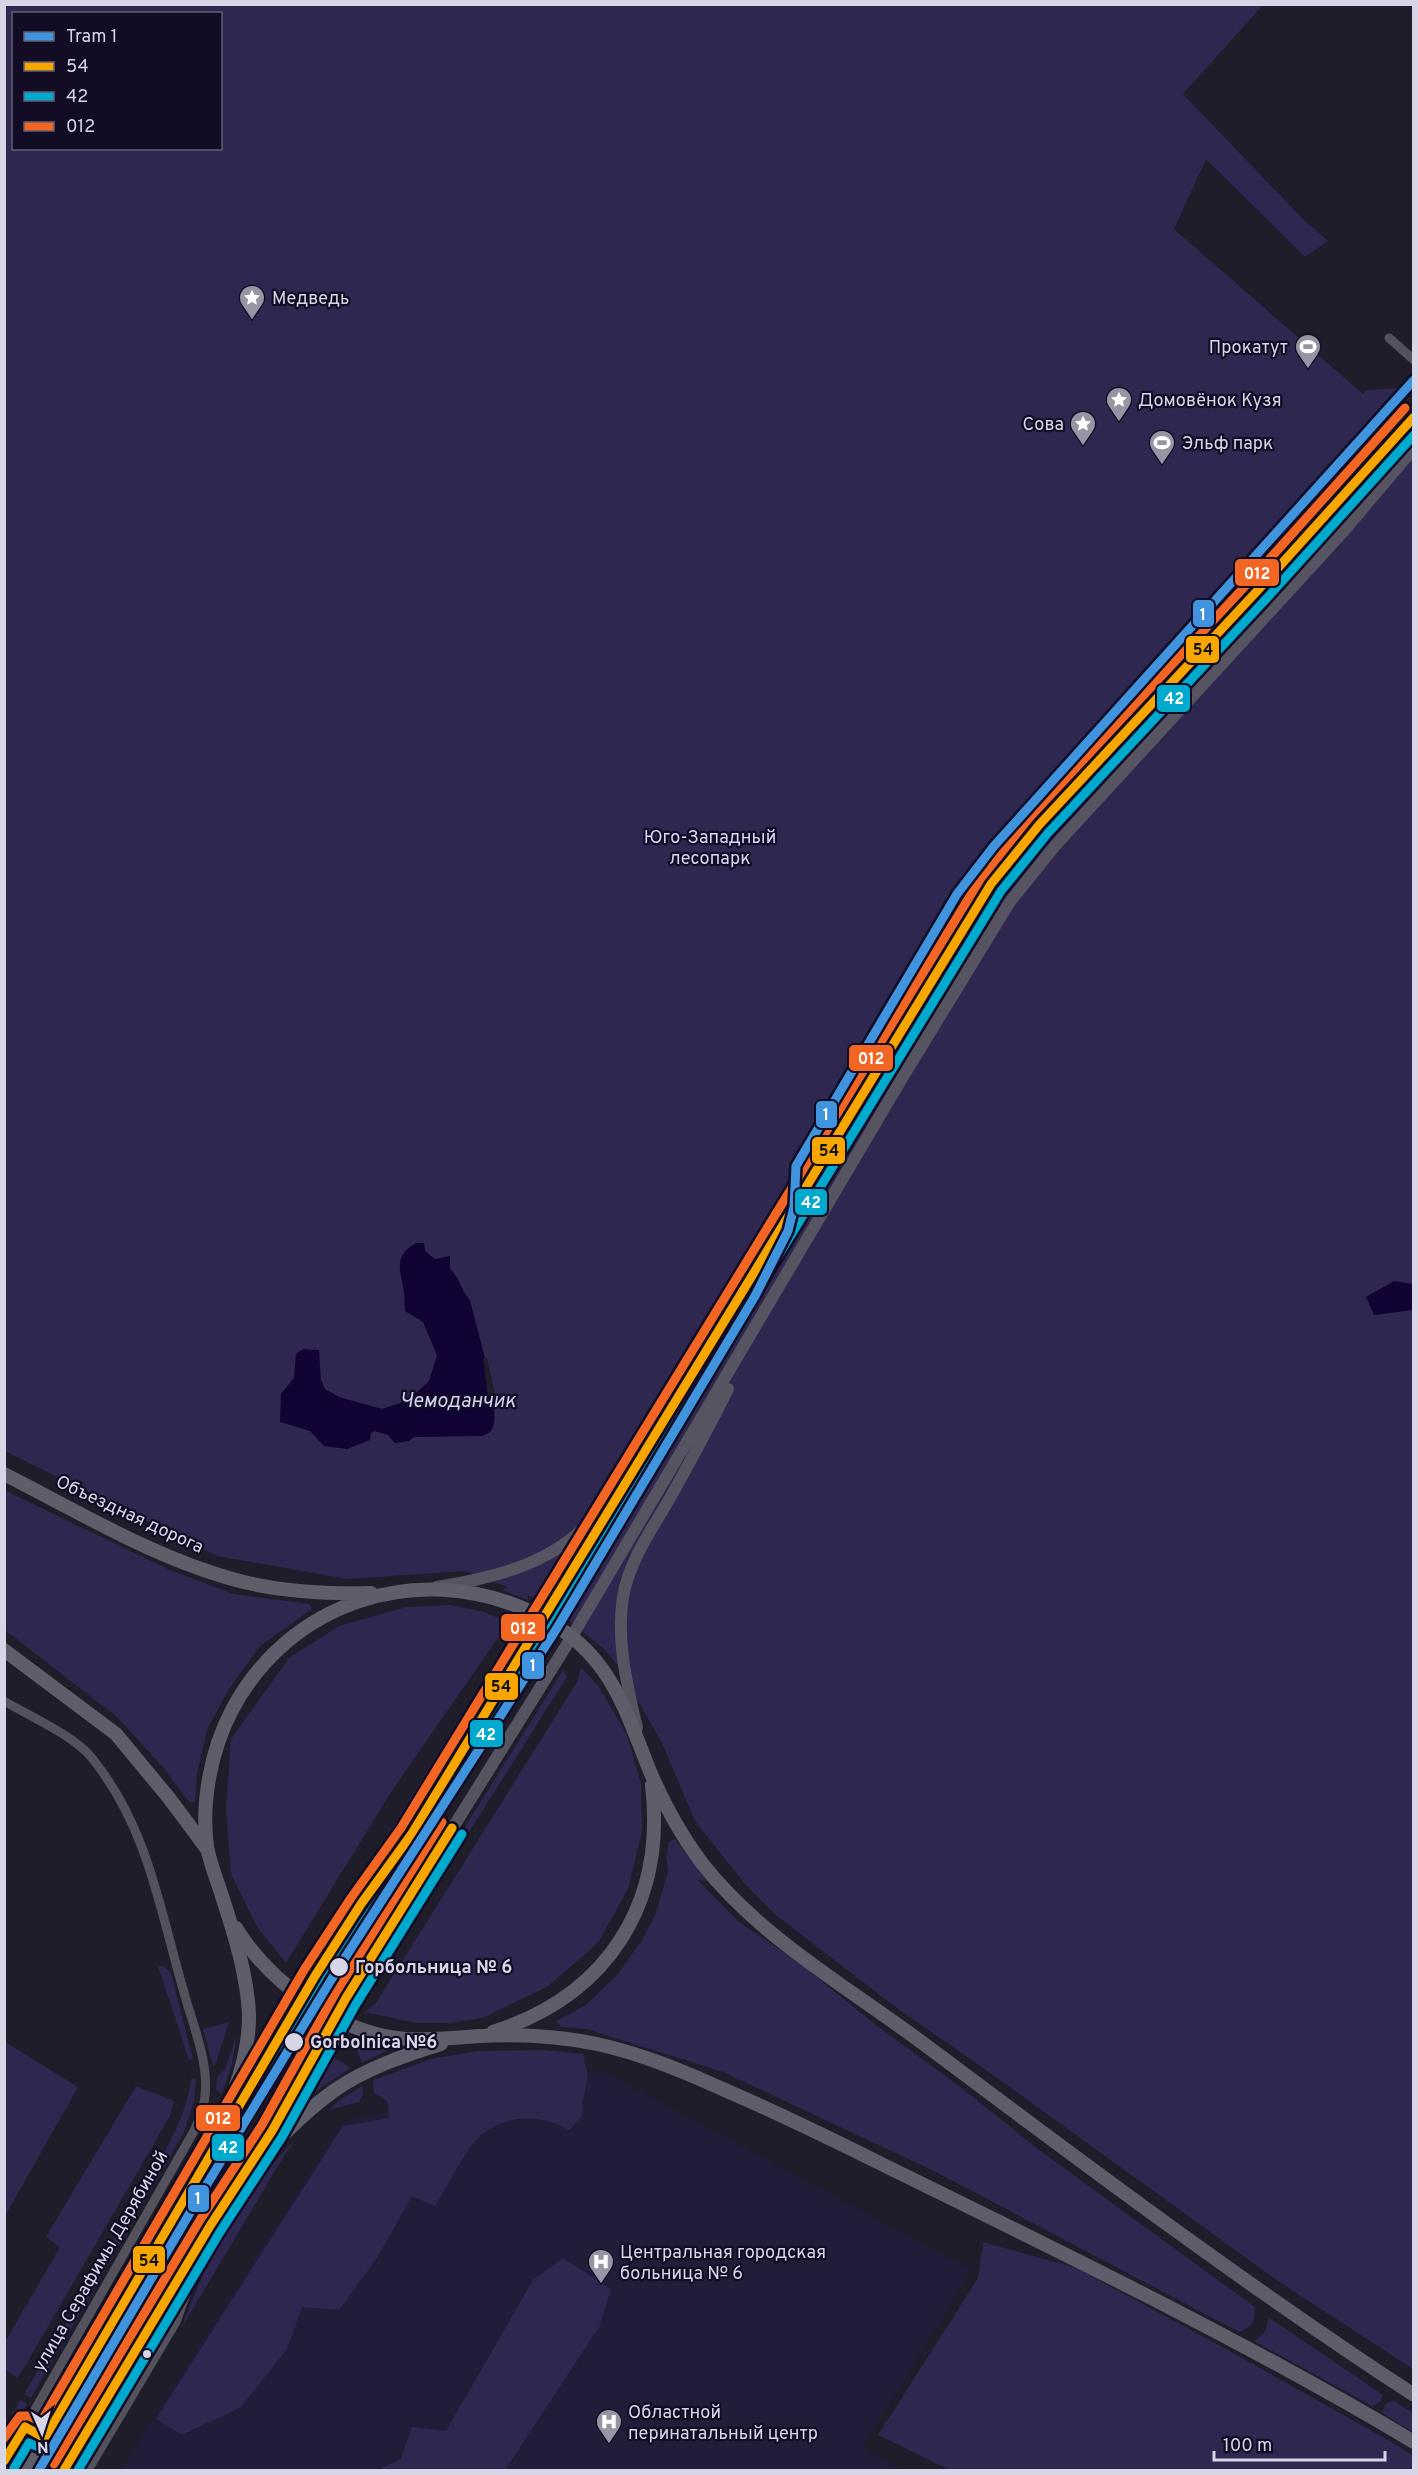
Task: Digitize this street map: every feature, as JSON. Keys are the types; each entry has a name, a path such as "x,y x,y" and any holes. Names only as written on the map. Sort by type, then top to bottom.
{"main road":[{"path":"25,2470 288,2026 302,1998 365,1897 411,1835 544,1620 630,1473 991,884 1040,825 1258,590 1413,416"},
{"path":"64,2470 210,2226 272,2131 335,2017 571,1638 1009,903 1054,847 1342,533 1413,448"},
{"path":"641,1744 623,1661 621,1618 626,1582 636,1556 706,1435 760,1320"},
{"path":"208,2159 241,2070 248,2031 248,2006 241,1960 207,1849 207,1800 210,1774 222,1729 245,1688 277,1648 313,1621 336,1609 386,1593 491,1578 558,1548 592,1521 630,1473"},
{"name":"Объездная дорога","path":"4,1474 150,1548 236,1580 330,1594 386,1593"},
{"path":"430,1588 480,1594 523,1609 544,1620 586,1650 619,1693 664,1802 701,1862 746,1910 781,1940 1137,2202 1413,2395"},
{"path":"4,1650 116,1734 169,1798 207,1849"},
{"path":"480,2036 524,2022 556,2005 585,1982 610,1954 626,1931 641,1902 650,1870 654,1831 650,1771"},
{"path":"229,1916 245,1943 265,1966 302,1998 335,2017 371,2032 404,2039 547,2036 597,2044 658,2061 778,2113 1078,2260 1346,2402 1413,2442"},
{"path":"238,2181 297,2120 337,2089 397,2058 455,2039"},
{"path":"45,2438 73,2455"}],"street":[{"path":"1389,338 1413,360"},
{"name":"улица Серафимы Дерябиной","path":"4,1701 73,1742 90,1757 121,1800 147,1856 204,2070 205,2096 194,2131 4,2462"},
{"path":"88,2470 176,2322 210,2226"},
{"path":"25,2427 45,2438"}],"shaded area":[{"name":"Центральная городская больница № 6","path":"591,2071 603,2071 972,2270 863,2447 901,2470 120,2470 343,2121"}],"green space":[{"name":"Юго-Западный лесопарк","path":"4,5 1263,5 1183,94 1304,220 1328,241 1305,257 1206,159 1174,229 1363,394 1367,390 1399,388 1380,409 1413,441 1413,2369 1278,2281 894,2006 776,1915 745,1884 695,1821 662,1743 616,1663 604,1649 571,1622 528,1595 528,1600 502,1590 508,1587 465,1571 348,1579 217,1556 5,1451"},
{"path":"4,1490 170,1570 234,1594 310,1604 312,1609 260,1646 227,1692 207,1730 197,1774 195,1802 190,1803 162,1766 117,1717 5,1630"},
{"path":"450,1605 481,1611 509,1622 391,1792 286,1963 257,1927 231,1874 226,1808 231,1739 289,1658 339,1626 407,1607"},
{"path":"509,1639 515,1642 400,1825 355,1887"},
{"path":"581,1667 599,1687 627,1735 641,1783 642,1832 628,1889 598,1943 547,1987 482,2018 450,2023 416,2023 365,2012 376,2003 577,1682"},
{"path":"563,1670 567,1677 366,1995 361,1993"},
{"path":"675,1839 707,1881 697,1880 739,1922 798,1962 1038,2149 1255,2307 1254,2320 1250,2326 1239,2332 936,2172 723,2072 586,2029 561,2027 556,2021 586,2005 618,1974 642,1940 655,1916 668,1872 666,1857 669,1841"},
{"path":"158,1966 163,1966 171,1973 193,2059 189,2060"},
{"path":"229,2022 216,2063 213,2066 203,2029"},
{"path":"237,2034 232,2064 222,2094 216,2090 217,2077 225,2069"},
{"path":"353,2041 388,2050 362,2063"},
{"path":"5,2042 78,2087 5,2216"},
{"path":"546,2050 583,2054 588,2076 582,2116 569,2130 546,2121 522,2119 510,2120 488,2130 467,2152 435,2206 412,2196 377,2258 339,2310 302,2307 287,2349 241,2407 182,2435 156,2419 343,2126 390,2118 387,2101 374,2093 373,2080 431,2059 478,2051"},
{"path":"328,2054 351,2068 296,2107"},
{"path":"191,2079 196,2079 194,2101 184,2132 31,2398 24,2394 171,2139 184,2110"},
{"path":"136,2086 174,2101 170,2116 18,2378 5,2370 5,2342 60,2247 46,2237"},
{"path":"362,2086 363,2094 359,2102 329,2110 341,2099"},
{"path":"296,2138 181,2329 206,2266 259,2179"},
{"path":"983,2242 1076,2268 1402,2448 1413,2456 1413,2470 950,2470 878,2435 978,2278"},
{"path":"563,2258 611,2289 599,2327 505,2470 379,2470 401,2459 412,2427 446,2431 533,2280"},
{"path":"1268,2317 1383,2395 1380,2402 1372,2406 1254,2341 1265,2331"},
{"path":"20,2400 27,2404 5,2445 5,2427"},
{"path":"1394,2401 1413,2413 1413,2432 1382,2413 1386,2403"}],"water":[{"name":"Чемоданчик","path":"417,1243 424,1243 425,1251 435,1259 450,1256 450,1269 470,1300 493,1396 492,1430 482,1436 414,1437 409,1441 395,1443 388,1435 374,1431 371,1433 370,1440 347,1449 324,1446 310,1431 280,1422 281,1394 294,1378 296,1354 303,1349 319,1350 321,1380 325,1389 339,1397 382,1409 400,1403 429,1381 437,1355 423,1322 405,1311 400,1267 402,1256"},
{"path":"1394,1281 1413,1284 1413,1310 1374,1315 1366,1297"}],"pier":[{"path":"483,1358 487,1358 496,1406 489,1407"}],"tram line":[{"name":"1","path":"39,2470 198,2199 339,1967 557,1628 755,1296 788,1231 794,1207 796,1166 957,894 994,846 1414,380"}],"transit line":[{"name":"012","path":"4,2438 20,2416 29,2416 41,2422 304,1970 351,1898 401,1828 981,878 1030,817 1249,582 1405,408"},
{"name":"54","path":"4,2461 25,2427 45,2438 315,1976 361,1904 411,1835 991,884 1039,825 1258,590 1414,417"},
{"name":"42","path":"14,2468 29,2443 45,2450 55,2444 325,1982 371,1911 421,1841 1001,891 1048,833 1267,598 1414,435"},
{"name":"012","path":"54,2464 200,2220 262,2125 336,1992 442,1822"},
{"name":"54","path":"64,2470 210,2226 272,2131 346,1998 452,1828"},
{"name":"42","path":"78,2470 220,2232 282,2137 356,2004 462,1834"}],"place":[{"name":"Медведь","path":"252,321"},
{"name":"Прокатут","path":"1308,370"},
{"name":"Домовёнок Кузя","path":"1119,423"},
{"name":"Сова","path":"1083,447"},
{"name":"Эльф парк","path":"1162,466"},
{"name":"Горбольница № 6","path":"339,1967"},
{"name":"Gorbolnica №6","path":"294,2042"},
{"name":"Центральная городская больница № 6","path":"601,2285"},
{"name":"Областной перинатальный центр","path":"609,2445"}]}
